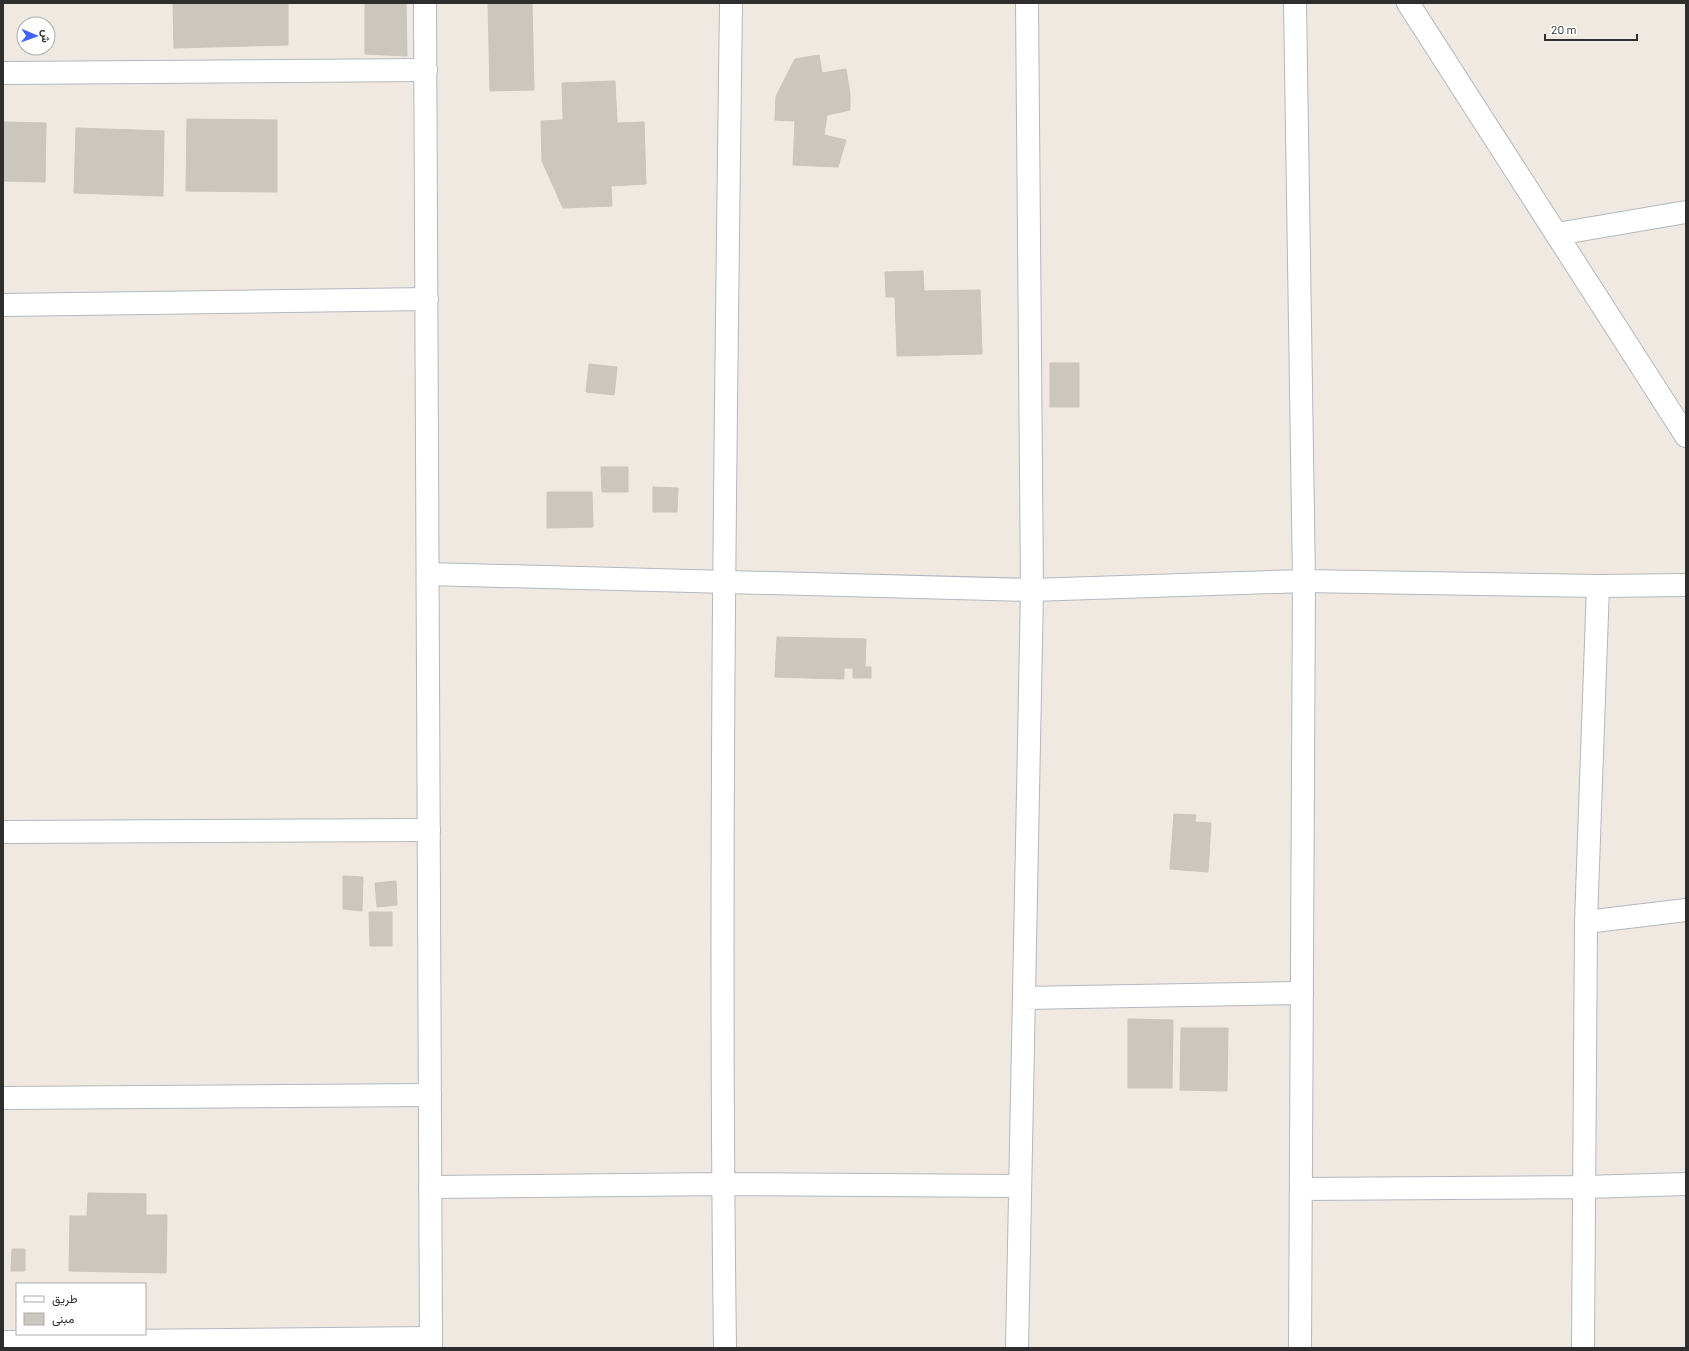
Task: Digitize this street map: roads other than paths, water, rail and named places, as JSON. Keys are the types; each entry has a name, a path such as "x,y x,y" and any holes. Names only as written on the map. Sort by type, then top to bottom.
{"street":[{"path":"3,1342 431,1343 425,3"},
{"path":"725,1348 723,1184 723,582 731,3"},
{"path":"1017,1348 1019,1186 1032,590 1026,3"},
{"path":"1296,3 1304,581 1300,1348"},
{"path":"1408,3 1686,436"},
{"path":"3,73 426,70"},
{"path":"1557,234 1686,212"},
{"path":"3,304 427,299"},
{"path":"428,574 1032,590 1304,581 1598,586 1686,585"},
{"path":"1583,1348 1586,922 1598,586"},
{"path":"3,832 429,830"},
{"path":"1586,922 1686,910"},
{"path":"1024,998 1302,993"},
{"path":"3,1098 430,1095"},
{"path":"430,1187 723,1184 1019,1186"},
{"path":"1301,1189 1584,1187 1686,1184"}]}
